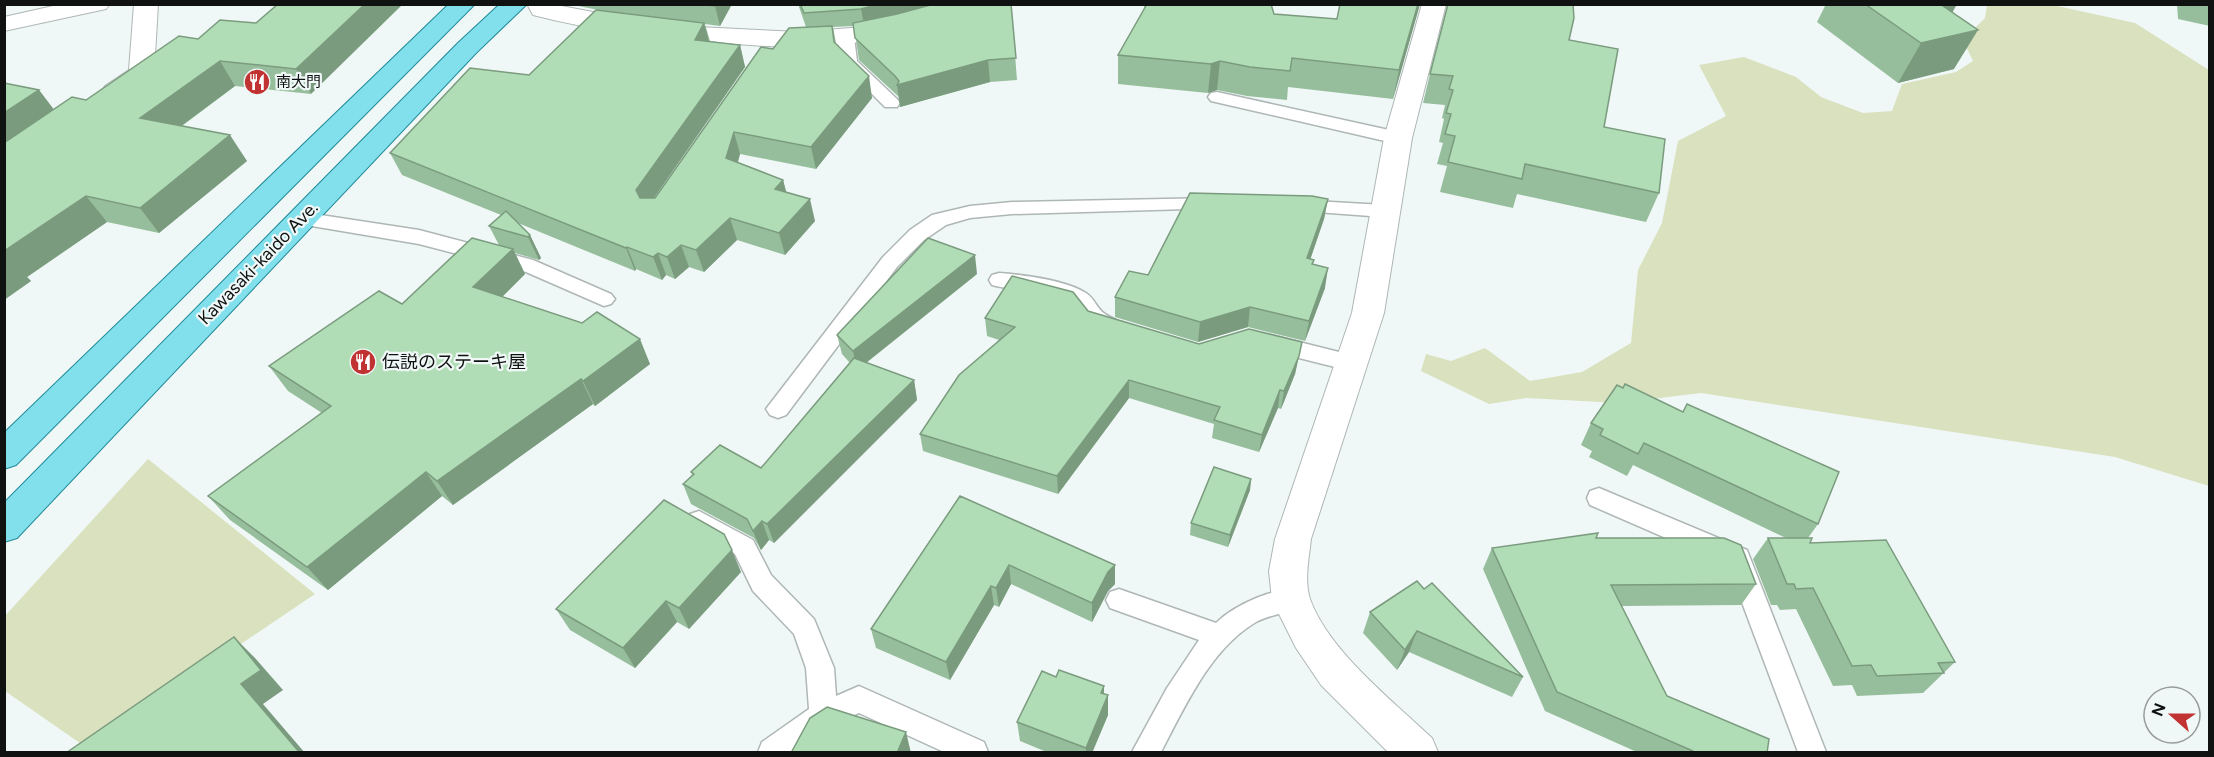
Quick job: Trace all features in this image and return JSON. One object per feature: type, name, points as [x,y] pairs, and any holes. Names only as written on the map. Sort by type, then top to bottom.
[{"type":"main road","points":[[4,455],[463,4]]},
{"type":"main road","name":"Kawasaki-kaido Ave.","points":[[4,527],[467,48],[515,4]]},
{"type":"street","points":[[4,24],[98,4]]},
{"type":"street","points":[[92,107],[141,73],[146,4]]},
{"type":"street","points":[[539,4],[542,10],[613,25],[717,36],[769,49],[799,40],[846,37],[910,24],[981,4]]},
{"type":"street","points":[[1418,753],[1335,672],[1310,636],[1291,600],[1288,571],[1293,539],[1368,313],[1398,138],[1434,4]]},
{"type":"lane","points":[[846,37],[849,62],[891,103]]},
{"type":"lane","points":[[1217,97],[1398,138]]},
{"type":"lane","points":[[778,409],[890,262],[917,235],[939,220],[970,212],[1012,208],[1240,204]]},
{"type":"lane","points":[[1275,205],[1384,212]]},
{"type":"lane","points":[[301,218],[419,237],[521,264],[604,299]]},
{"type":"lane","points":[[999,280],[1017,282],[1078,298],[1096,322],[1130,332]]},
{"type":"lane","points":[[1247,336],[1351,363]]},
{"type":"lane","points":[[1599,498],[1738,558],[1812,753]]},
{"type":"lane","points":[[678,510],[744,547],[762,583],[805,627],[820,669],[823,715]]},
{"type":"lane","points":[[1119,600],[1220,636]]},
{"type":"lane","points":[[1146,753],[1179,690],[1220,636],[1246,614],[1291,600]]},
{"type":"lane","points":[[772,753],[823,715],[859,699],[974,753]]},
{"type":"green space","points":[[2048,4],[2135,23],[2209,70],[2209,486],[2115,457],[1701,393],[1619,403],[1526,398],[1489,404],[1421,371],[1426,354],[1451,361],[1485,348],[1530,381],[1582,372],[1631,343],[1638,270],[1662,223],[1678,141],[1726,116],[1699,65],[1744,57],[1796,77],[1821,97],[1863,113],[1892,111],[1902,84],[1956,72],[1973,61],[1963,40],[1985,18],[1987,5]]},
{"type":"green space","points":[[148,459],[315,594],[87,748],[5,691],[4,617]]},
{"type":"building","points":[[278,4],[365,4],[296,69],[220,61],[140,118],[230,135],[140,208],[86,196],[4,251],[4,143],[72,97],[86,100],[179,36],[198,39],[220,20],[256,23]]},
{"type":"building","points":[[800,4],[879,4],[861,9],[804,13]]},
{"type":"building","points":[[934,4],[1011,4],[1016,58],[988,60],[897,85],[899,81],[895,76],[855,38],[853,23]]},
{"type":"building","points":[[1147,4],[1271,4],[1274,14],[1337,19],[1340,4],[1418,4],[1399,70],[1292,58],[1290,71],[1220,61],[1211,64],[1118,55]]},
{"type":"building","points":[[1448,4],[1573,4],[1574,18],[1569,40],[1618,49],[1604,127],[1665,139],[1659,193],[1525,164],[1522,179],[1448,162],[1455,136],[1445,134],[1451,114],[1446,113],[1453,90],[1449,89],[1453,76],[1430,74]]},
{"type":"building","points":[[1865,4],[1940,4],[1978,30],[1921,43]]},
{"type":"building","points":[[596,10],[704,23],[695,40],[740,45],[636,190],[640,198],[655,198],[761,47],[773,49],[789,28],[832,26],[834,42],[869,76],[811,147],[734,132],[726,158],[783,180],[775,189],[810,199],[779,233],[730,218],[696,250],[681,245],[667,257],[658,253],[653,257],[390,153],[470,68],[529,75]]},
{"type":"building","points":[[4,83],[39,90],[4,113]]},
{"type":"building","points":[[1190,193],[1312,196],[1328,199],[1307,258],[1314,260],[1312,264],[1328,268],[1309,321],[1250,307],[1200,322],[1115,297],[1129,271],[1148,275]]},
{"type":"building","points":[[506,211],[530,235],[528,237],[489,226]]},
{"type":"building","points":[[472,238],[513,249],[473,287],[582,323],[597,312],[640,339],[437,481],[426,472],[307,567],[208,496],[331,406],[269,366],[379,291],[402,304]]},
{"type":"building","points":[[928,238],[975,255],[853,351],[837,335]]},
{"type":"building","points":[[1012,276],[1073,292],[1088,311],[1199,344],[1249,329],[1302,342],[1299,356],[1284,391],[1280,390],[1262,435],[1214,420],[1220,407],[1129,380],[1057,476],[920,434],[959,375],[1015,327],[985,318]]},
{"type":"building","points":[[854,358],[914,380],[767,524],[762,521],[753,531],[747,519],[683,484],[694,474],[691,472],[720,445],[761,468]]},
{"type":"building","points":[[1625,384],[1683,412],[1687,404],[1839,472],[1818,524],[1644,443],[1638,454],[1600,435],[1603,429],[1591,423],[1617,385],[1623,388]]},
{"type":"building","points":[[1214,467],[1251,479],[1230,535],[1191,523]]},
{"type":"building","points":[[960,496],[1115,565],[1108,572],[1092,603],[1009,565],[996,588],[991,586],[946,662],[871,629]]},
{"type":"building","points":[[664,500],[724,534],[732,550],[679,608],[666,601],[623,648],[556,609]]},
{"type":"building","points":[[1598,533],[1596,538],[1724,538],[1741,545],[1756,584],[1611,585],[1667,696],[1769,739],[1767,753],[1693,753],[1693,751],[1557,692],[1492,548]]},
{"type":"building","points":[[1768,538],[1812,538],[1810,543],[1886,540],[1955,662],[1938,663],[1944,673],[1877,676],[1871,665],[1852,666],[1813,588],[1796,589],[1794,584],[1787,584]]},
{"type":"building","points":[[1417,581],[1424,589],[1432,583],[1523,677],[1417,631],[1405,650],[1370,612]]},
{"type":"building","points":[[234,637],[261,670],[241,684],[300,753],[66,753]]},
{"type":"building","points":[[1059,670],[1104,686],[1101,693],[1108,695],[1086,748],[1017,722],[1042,671],[1056,677]]},
{"type":"building","points":[[827,707],[906,732],[897,753],[791,753],[810,718]]},
{"type":"place","name":"南大門","points":[[257,82]]},
{"type":"place","name":"伝説のステーキ屋","points":[[363,362]]}]
